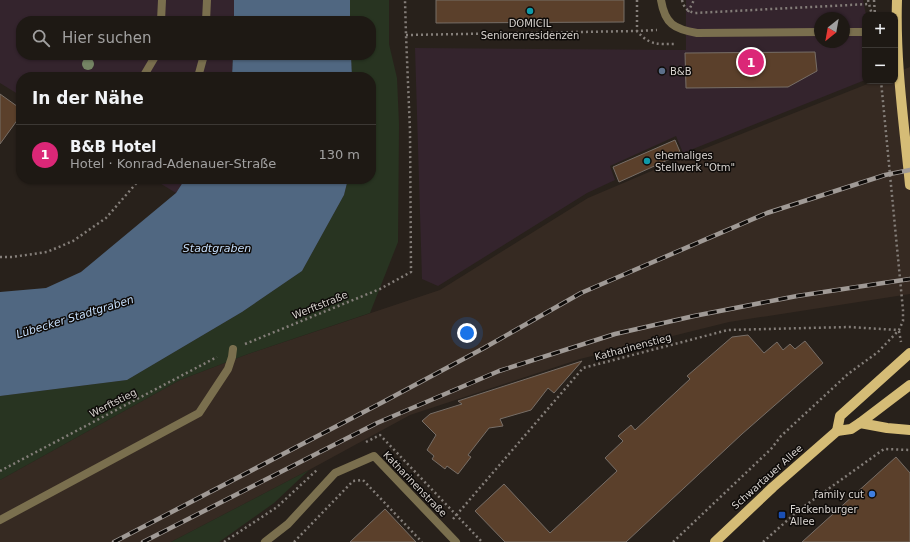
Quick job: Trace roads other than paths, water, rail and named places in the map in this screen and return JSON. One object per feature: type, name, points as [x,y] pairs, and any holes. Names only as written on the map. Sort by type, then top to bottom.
[{"type":"main road","points":[[896,0],[896,12]]},
{"type":"main road","points":[[896,48],[910,185]]},
{"type":"main road","name":"Schwartauer Allee","points":[[837,431],[840,416],[910,353]]},
{"type":"main road","name":"Schwartauer Allee","points":[[715,542],[772,488],[837,431],[851,429],[910,385]]},
{"type":"main road","points":[[860,423],[887,428],[910,430]]},
{"type":"street","points":[[161,16],[162,0]]},
{"type":"street","points":[[206,16],[207,0]]},
{"type":"street","points":[[661,0],[663,10],[668,20],[676,28],[682,31],[697,33],[814,32]]},
{"type":"street","points":[[850,32],[862,32]]},
{"type":"street","points":[[146,72],[153,60]]},
{"type":"street","points":[[199,72],[203,60]]},
{"type":"street","points":[[0,520],[199,413],[228,369],[233,349]]},
{"type":"street","name":"Katharinenstraße","points":[[265,542],[288,524],[335,473],[374,456],[456,542]]},
{"type":"water","points":[[234,0],[350,0],[350,16],[234,16]]},
{"type":"water","points":[[233,60],[351,60],[352,72],[232,72]]},
{"type":"water","name":"Stadtgraben","points":[[182,184],[347,184],[344,195],[302,271],[242,312],[127,380],[0,396],[0,292],[46,288],[81,272],[176,193]]},
{"type":"railway","points":[[114,542],[383,402],[484,348],[581,293],[767,213],[885,175],[910,170]]},
{"type":"railway","points":[[143,542],[377,423],[499,371],[615,334],[694,316],[797,296],[910,279]]},
{"type":"place","name":"DOMICIL Seniorenresidenzen","points":[[530,11]]},
{"type":"place","name":"B&B Hotel","points":[[751,62]]},
{"type":"place","name":"B&B","points":[[662,71]]},
{"type":"place","name":"ehemaliges Stellwerk \"Otm\"","points":[[647,161]]},
{"type":"place","name":"family cut","points":[[872,494]]},
{"type":"place","name":"Fackenburger Allee","points":[[782,515]]},
{"type":"water label","name":"Lübecker Stadtgraben","points":[[75,317]]}]
